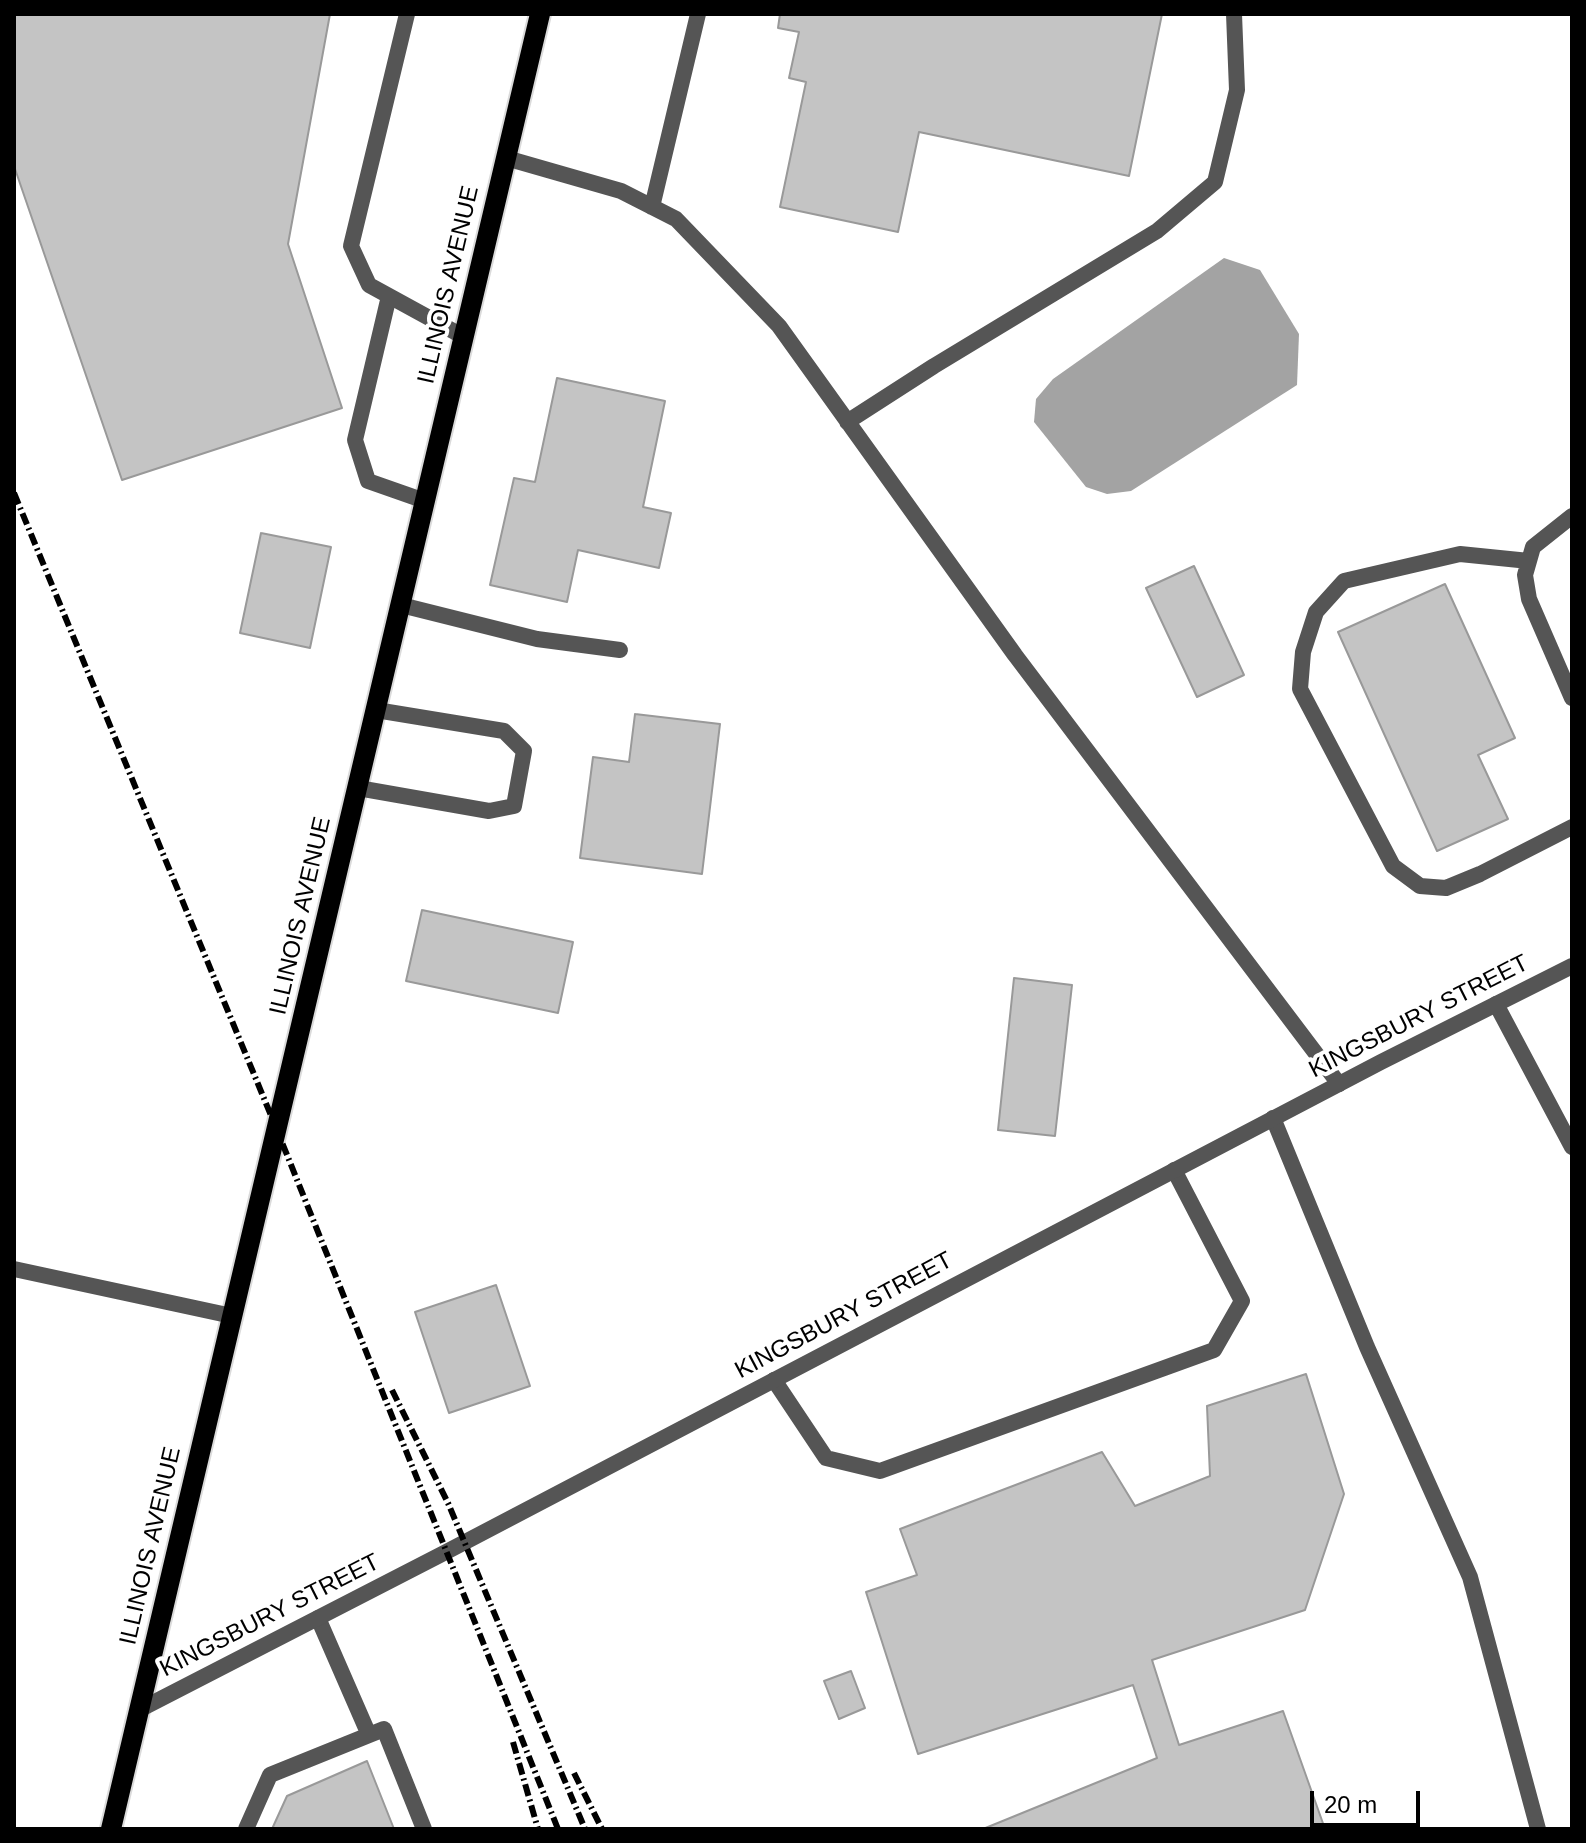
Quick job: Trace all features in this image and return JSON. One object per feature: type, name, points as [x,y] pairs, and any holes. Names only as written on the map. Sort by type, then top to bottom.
[{"type":"main road","name":"ILLINOIS AVENUE","points":[[111,1829],[540,14]]},
{"type":"street","points":[[407,14],[351,246],[369,285],[464,337]]},
{"type":"street","points":[[652,207],[698,14]]},
{"type":"street","points":[[847,422],[1157,231],[1215,182],[1237,90],[1234,14]]},
{"type":"street","points":[[506,158],[621,191],[676,219],[779,326],[1015,655],[1339,1084]]},
{"type":"street","points":[[389,296],[355,440],[368,481],[425,501]]},
{"type":"street","points":[[1572,516],[1533,547],[1525,575],[1529,599],[1572,698]]},
{"type":"street","points":[[1529,561],[1460,554],[1344,581],[1316,612],[1303,652],[1300,689],[1393,866],[1420,886],[1446,888],[1572,827]]},
{"type":"street","points":[[401,605],[537,639],[620,650]]},
{"type":"street","points":[[358,788],[489,811],[514,806],[524,751],[504,731],[376,710]]},
{"type":"street","name":"KINGSBURY STREET","points":[[139,1710],[1273,1118],[1572,966]]},
{"type":"street","points":[[1496,1004],[1572,1147]]},
{"type":"street","points":[[1273,1118],[1367,1347],[1470,1577],[1538,1829]]},
{"type":"street","points":[[774,1380],[826,1458],[880,1471],[1214,1350],[1242,1301],[1174,1170]]},
{"type":"street","points":[[14,1269],[232,1316]]},
{"type":"street","points":[[318,1618],[369,1735]]},
{"type":"street","points":[[246,1829],[270,1775],[384,1729],[424,1829]]},
{"type":"shaded area","points":[[1224,258],[1260,270],[1299,334],[1297,385],[1131,491],[1107,494],[1086,487],[1034,422],[1036,399],[1053,379]]},
{"type":"building","points":[[14,14],[330,14],[288,244],[342,408],[122,480],[14,166]]},
{"type":"building","points":[[780,14],[1162,14],[1129,176],[919,132],[898,232],[780,207],[806,82],[789,78],[799,32],[778,28]]},
{"type":"building","points":[[557,378],[665,401],[643,507],[671,513],[659,568],[578,550],[567,602],[490,585],[514,478],[535,482]]},
{"type":"building","points":[[261,533],[331,547],[310,648],[240,633]]},
{"type":"building","points":[[1194,566],[1244,675],[1197,697],[1146,588]]},
{"type":"building","points":[[1445,584],[1515,738],[1478,755],[1508,819],[1437,851],[1338,632]]},
{"type":"building","points":[[635,714],[720,724],[702,874],[580,858],[593,757],[629,762]]},
{"type":"building","points":[[422,910],[573,942],[558,1013],[406,981]]},
{"type":"building","points":[[1014,978],[1072,985],[1055,1136],[998,1130]]},
{"type":"building","points":[[496,1285],[530,1386],[449,1413],[415,1312]]},
{"type":"building","points":[[1306,1374],[1344,1494],[1305,1610],[1152,1660],[1179,1745],[1283,1711],[1325,1829],[983,1829],[1157,1758],[1133,1685],[918,1754],[866,1592],[917,1575],[900,1529],[1102,1452],[1135,1506],[1210,1476],[1207,1406]]},
{"type":"building","points":[[851,1671],[865,1708],[839,1719],[824,1681]]},
{"type":"building","points":[[367,1761],[394,1829],[272,1829],[287,1796]]},
{"type":"railway","points":[[14,493],[277,1130],[558,1829]]},
{"type":"railway","points":[[392,1390],[448,1503],[585,1829]]},
{"type":"railway","points":[[513,1742],[538,1829]]},
{"type":"railway","points":[[574,1773],[602,1829]]}]
